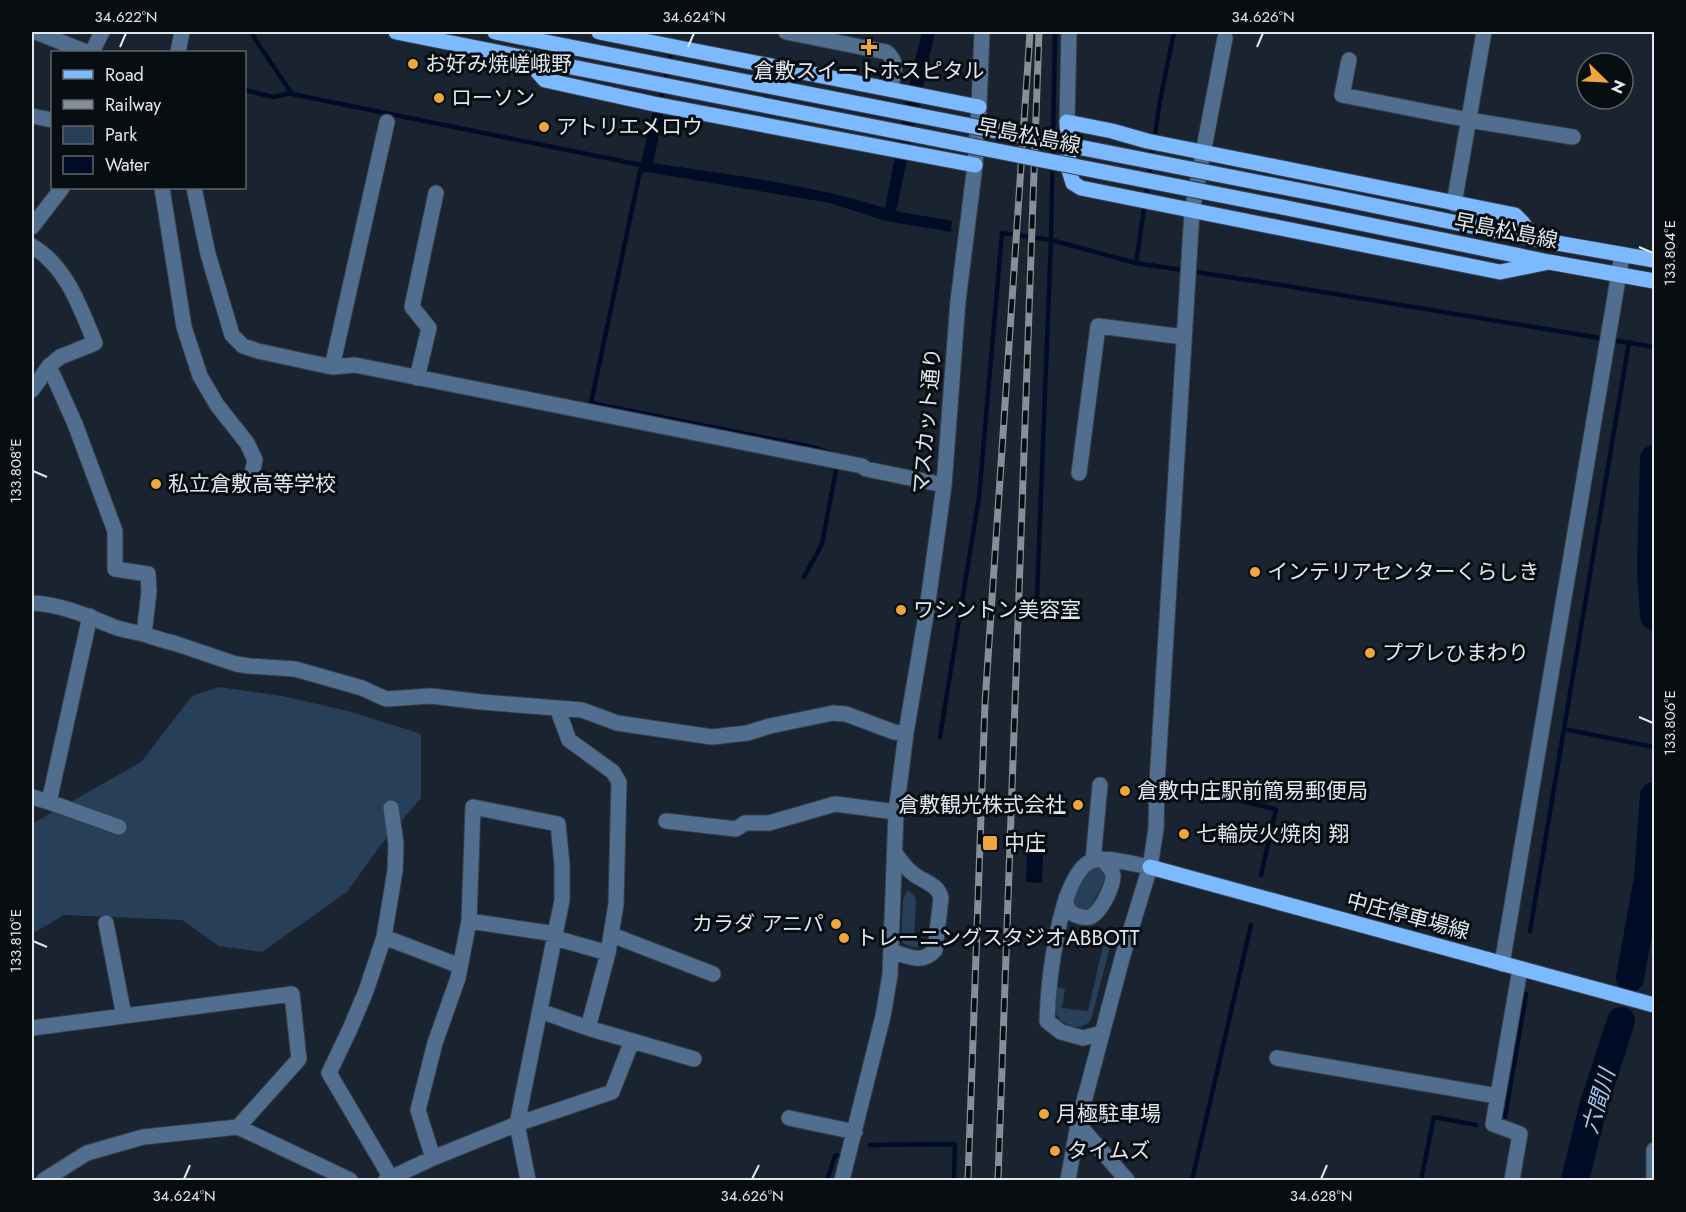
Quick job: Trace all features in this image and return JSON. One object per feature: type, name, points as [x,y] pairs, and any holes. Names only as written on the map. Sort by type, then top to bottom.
[{"type":"main road","name":"早島松島線","points":[[396,32],[1650,280]]},
{"type":"main road","name":"早島松島線","points":[[495,32],[523,34],[732,79],[1333,197],[1534,239],[1651,259]]},
{"type":"main road","points":[[599,32],[980,107]]},
{"type":"main road","points":[[529,58],[545,80],[660,105],[975,165]]},
{"type":"main road","points":[[1534,239],[1515,215],[1153,142],[1112,130],[1068,122],[1069,170],[1073,183],[1081,188],[1500,272],[1549,261]]},
{"type":"main road","name":"中庄停車場線","points":[[1150,867],[1654,1005]]},
{"type":"street","points":[[36,32],[84,51]]},
{"type":"street","points":[[92,51],[102,32]]},
{"type":"street","points":[[178,51],[182,32]]},
{"type":"street","points":[[786,32],[886,52],[895,63],[897,91]]},
{"type":"street","name":"マスカット通り","points":[[842,1180],[883,1016],[890,975],[896,812],[944,485],[958,302],[980,107],[982,32]]},
{"type":"street","points":[[1068,122],[1070,32]]},
{"type":"street","points":[[1454,204],[1484,32]]},
{"type":"street","points":[[1068,1180],[1078,1124],[1123,955],[1150,867],[1156,829],[1192,211],[1225,38]]},
{"type":"street","points":[[1349,60],[1342,95],[1469,120],[1573,137]]},
{"type":"street","points":[[32,116],[51,120]]},
{"type":"street","points":[[332,367],[387,122]]},
{"type":"street","points":[[32,227],[61,189]]},
{"type":"street","points":[[162,189],[184,327],[200,376],[217,405],[247,443],[255,460],[253,469]]},
{"type":"street","points":[[194,189],[208,254],[232,334],[243,346],[332,367],[355,365],[862,466],[866,469],[944,485]]},
{"type":"street","points":[[417,378],[429,328],[412,307],[436,193]]},
{"type":"street","points":[[32,246],[61,272],[74,293],[95,344],[60,357],[49,366],[32,390]]},
{"type":"street","points":[[1502,964],[1622,255]]},
{"type":"street","points":[[1079,473],[1098,326],[1184,337]]},
{"type":"street","points":[[49,366],[75,424],[115,531],[115,569],[148,574],[149,592],[144,634]]},
{"type":"street","points":[[32,603],[44,603],[90,616],[123,630],[174,643],[236,664],[294,669],[362,688],[386,699],[431,696],[582,710],[617,723],[712,737],[747,732],[832,713],[846,714],[894,732],[906,733]]},
{"type":"street","points":[[49,802],[90,616]]},
{"type":"street","points":[[557,708],[569,740],[613,772],[619,782],[616,904],[608,954],[588,1028]]},
{"type":"street","points":[[1097,860],[1100,785]]},
{"type":"street","points":[[32,797],[119,828]]},
{"type":"street","points":[[666,821],[736,829],[745,823],[769,823],[835,804],[896,812]]},
{"type":"street","points":[[433,1158],[418,1110],[435,1043],[458,978],[469,921],[473,807],[558,824],[562,864],[562,900],[517,1124],[528,1180]]},
{"type":"street","points":[[391,808],[396,844],[384,937],[362,1000],[336,1062],[329,1073],[389,1179],[433,1158],[517,1124],[612,1092],[632,1041]]},
{"type":"street","points":[[891,951],[915,959],[930,956],[935,950],[940,898],[939,891],[933,885],[913,874],[895,853]]},
{"type":"street","points":[[1102,1033],[1083,1038],[1061,1032],[1047,1021],[1048,985],[1066,898],[1076,878],[1088,862],[1097,860],[1150,867]]},
{"type":"street","points":[[1066,898],[1067,907],[1071,912],[1084,918],[1091,916],[1099,909],[1113,876],[1110,868],[1097,860]]},
{"type":"street","points":[[893,893],[902,884],[917,876]]},
{"type":"street","points":[[469,921],[555,936],[608,954]]},
{"type":"street","points":[[106,923],[124,1016]]},
{"type":"street","points":[[612,935],[713,974]]},
{"type":"street","points":[[384,937],[460,966]]},
{"type":"street","points":[[1512,1180],[1520,1134],[1493,1124],[1520,969]]},
{"type":"street","points":[[32,1028],[292,994],[299,1059],[238,1127]]},
{"type":"street","points":[[540,1011],[588,1028],[694,1059]]},
{"type":"street","points":[[1277,1058],[1497,1096]]},
{"type":"street","points":[[789,1118],[855,1132]]},
{"type":"street","points":[[1078,1124],[1127,1180]]},
{"type":"street","points":[[44,1180],[87,1153],[143,1137],[238,1127],[350,1180]]},
{"type":"street","points":[[1653,1180],[1654,1150]]},
{"type":"green space","points":[[219,687],[282,696],[348,711],[421,734],[421,798],[379,847],[347,892],[262,952],[219,946],[182,920],[64,915],[32,934],[32,824],[141,762],[192,696]]},
{"type":"green space","points":[[1097,866],[1106,874],[1105,881],[1089,909],[1087,911],[1079,909],[1073,904],[1078,888],[1084,877]]},
{"type":"green space","points":[[907,891],[915,897],[914,935],[925,945],[919,947],[909,946],[901,939],[903,900]]},
{"type":"green space","points":[[1104,942],[1111,943],[1091,1020],[1080,1027],[1068,1025],[1055,1012],[1052,986],[1065,989],[1062,1008],[1088,1011]]},
{"type":"water","points":[[922,32],[935,32],[896,211],[952,221],[951,232],[886,221],[830,203],[647,172],[639,173],[653,108],[664,111],[653,163],[798,186],[885,208]]},
{"type":"water","points":[[1027,849],[1043,849],[1042,883],[1026,882]]},
{"type":"waterway","points":[[252,32],[292,94],[646,166]]},
{"type":"waterway","points":[[1055,32],[1051,240],[1136,263],[1654,347]]},
{"type":"waterway","points":[[1136,263],[1160,101],[1174,32]]},
{"type":"waterway","points":[[660,102],[672,49]]},
{"type":"waterway","points":[[246,90],[274,97],[291,93]]},
{"type":"waterway","points":[[641,167],[591,403],[817,448],[831,453]]},
{"type":"waterway","points":[[940,737],[979,497],[1002,233],[1051,240],[1037,596],[1043,614]]},
{"type":"waterway","points":[[1530,931],[1629,342]]},
{"type":"waterway","name":"六間川","points":[[1654,459],[1651,569],[1654,616]]},
{"type":"waterway","points":[[804,577],[822,544],[837,465]]},
{"type":"waterway","points":[[1564,729],[1654,747]]},
{"type":"waterway","points":[[1168,784],[1276,809],[1261,875]]},
{"type":"waterway","name":"六間川","points":[[1630,978],[1648,878],[1654,796]]},
{"type":"waterway","points":[[1192,1180],[1251,925]]},
{"type":"waterway","points":[[1505,1117],[1526,994]]},
{"type":"waterway","name":"六間川","points":[[1575,1180],[1593,1107],[1621,1021]]},
{"type":"waterway","points":[[1421,1180],[1434,1117],[1476,1125]]},
{"type":"waterway","points":[[870,1145],[955,1144],[954,1180]]},
{"type":"waterway","points":[[827,1180],[835,1156],[838,1155]]},
{"type":"railway","points":[[968,1180],[985,703],[1030,32]]},
{"type":"railway","points":[[998,1180],[1039,32]]},
{"type":"place","name":"倉敷スイートホスピタル","points":[[869,47]]},
{"type":"place","name":"お好み焼嵯峨野","points":[[413,64]]},
{"type":"place","name":"ローソン","points":[[439,98]]},
{"type":"place","name":"アトリエメロウ","points":[[544,127]]},
{"type":"place","name":"私立倉敷高等学校","points":[[156,484]]},
{"type":"place","name":"インテリアセンターくらしき","points":[[1255,572]]},
{"type":"place","name":"ワシントン美容室","points":[[901,610]]},
{"type":"place","name":"ププレひまわり","points":[[1370,653]]},
{"type":"place","name":"倉敷中庄駅前簡易郵便局","points":[[1125,791]]},
{"type":"place","name":"倉敷観光株式会社","points":[[1078,805]]},
{"type":"place","name":"七輪炭火焼肉 翔","points":[[1184,834]]},
{"type":"place","name":"中庄","points":[[990,843]]},
{"type":"place","name":"カラダ アニパ","points":[[836,924]]},
{"type":"place","name":"トレーニングスタジオABBOTT","points":[[844,938]]},
{"type":"place","name":"月極駐車場","points":[[1044,1114]]},
{"type":"place","name":"タイムズ","points":[[1055,1151]]}]
